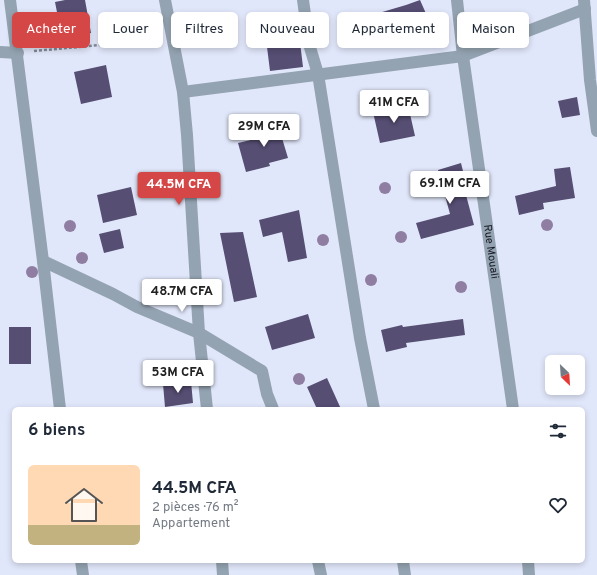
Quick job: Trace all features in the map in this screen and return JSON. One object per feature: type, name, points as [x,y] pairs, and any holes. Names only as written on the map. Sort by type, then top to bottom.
[{"type":"street","points":[[10,0],[18,53],[60,407]]},
{"type":"street","points":[[165,0],[171,33]]},
{"type":"street","points":[[302,0],[309,44],[318,74],[359,330],[374,407]]},
{"type":"street","name":"Rue Mouali","points":[[457,0],[463,56],[514,407]]},
{"type":"street","points":[[183,92],[463,56],[584,4],[590,80],[597,131]]},
{"type":"street","points":[[174,48],[183,92],[187,135],[199,333],[207,407]]},
{"type":"street","points":[[0,52],[18,53]]},
{"type":"street","points":[[43,260],[137,307],[199,333],[262,371],[267,394],[272,407]]},
{"type":"street","points":[[81,563],[83,575]]},
{"type":"street","points":[[222,563],[223,575]]},
{"type":"street","points":[[318,563],[321,575]]},
{"type":"street","points":[[403,563],[405,575]]},
{"type":"street","points":[[528,563],[528,575]]},
{"type":"path","points":[[18,53],[171,38]]},
{"type":"building","points":[[65,0],[85,0],[87,12],[57,12],[55,2]]},
{"type":"building","points":[[420,0],[425,12],[382,12]]},
{"type":"building","points":[[267,48],[301,48],[303,67],[270,71]]},
{"type":"building","points":[[106,65],[112,97],[81,104],[74,72]]},
{"type":"building","points":[[577,97],[580,115],[562,118],[558,101]]},
{"type":"building","points":[[408,105],[415,136],[380,143],[373,112]]},
{"type":"building","points":[[276,118],[288,158],[269,163],[270,166],[246,172],[238,143],[264,137],[261,121]]},
{"type":"building","points":[[461,163],[465,179],[462,180],[474,225],[421,239],[416,223],[450,214],[438,170]]},
{"type":"building","points":[[570,167],[575,198],[543,203],[544,209],[519,215],[515,196],[556,186],[554,169]]},
{"type":"building","points":[[131,187],[137,215],[103,223],[97,195]]},
{"type":"building","points":[[299,210],[307,258],[288,262],[282,232],[263,237],[259,220]]},
{"type":"building","points":[[120,229],[124,248],[104,253],[99,234]]},
{"type":"building","points":[[243,232],[257,297],[234,302],[220,233]]},
{"type":"building","points":[[308,314],[315,338],[272,350],[265,327]]},
{"type":"building","points":[[463,319],[465,335],[406,343],[407,347],[386,352],[381,330],[402,325],[403,327]]},
{"type":"building","points":[[9,327],[31,327],[31,364],[9,364]]},
{"type":"building","points":[[327,378],[340,407],[316,407],[307,387]]},
{"type":"building","points":[[191,381],[193,403],[165,407],[163,384]]}]
